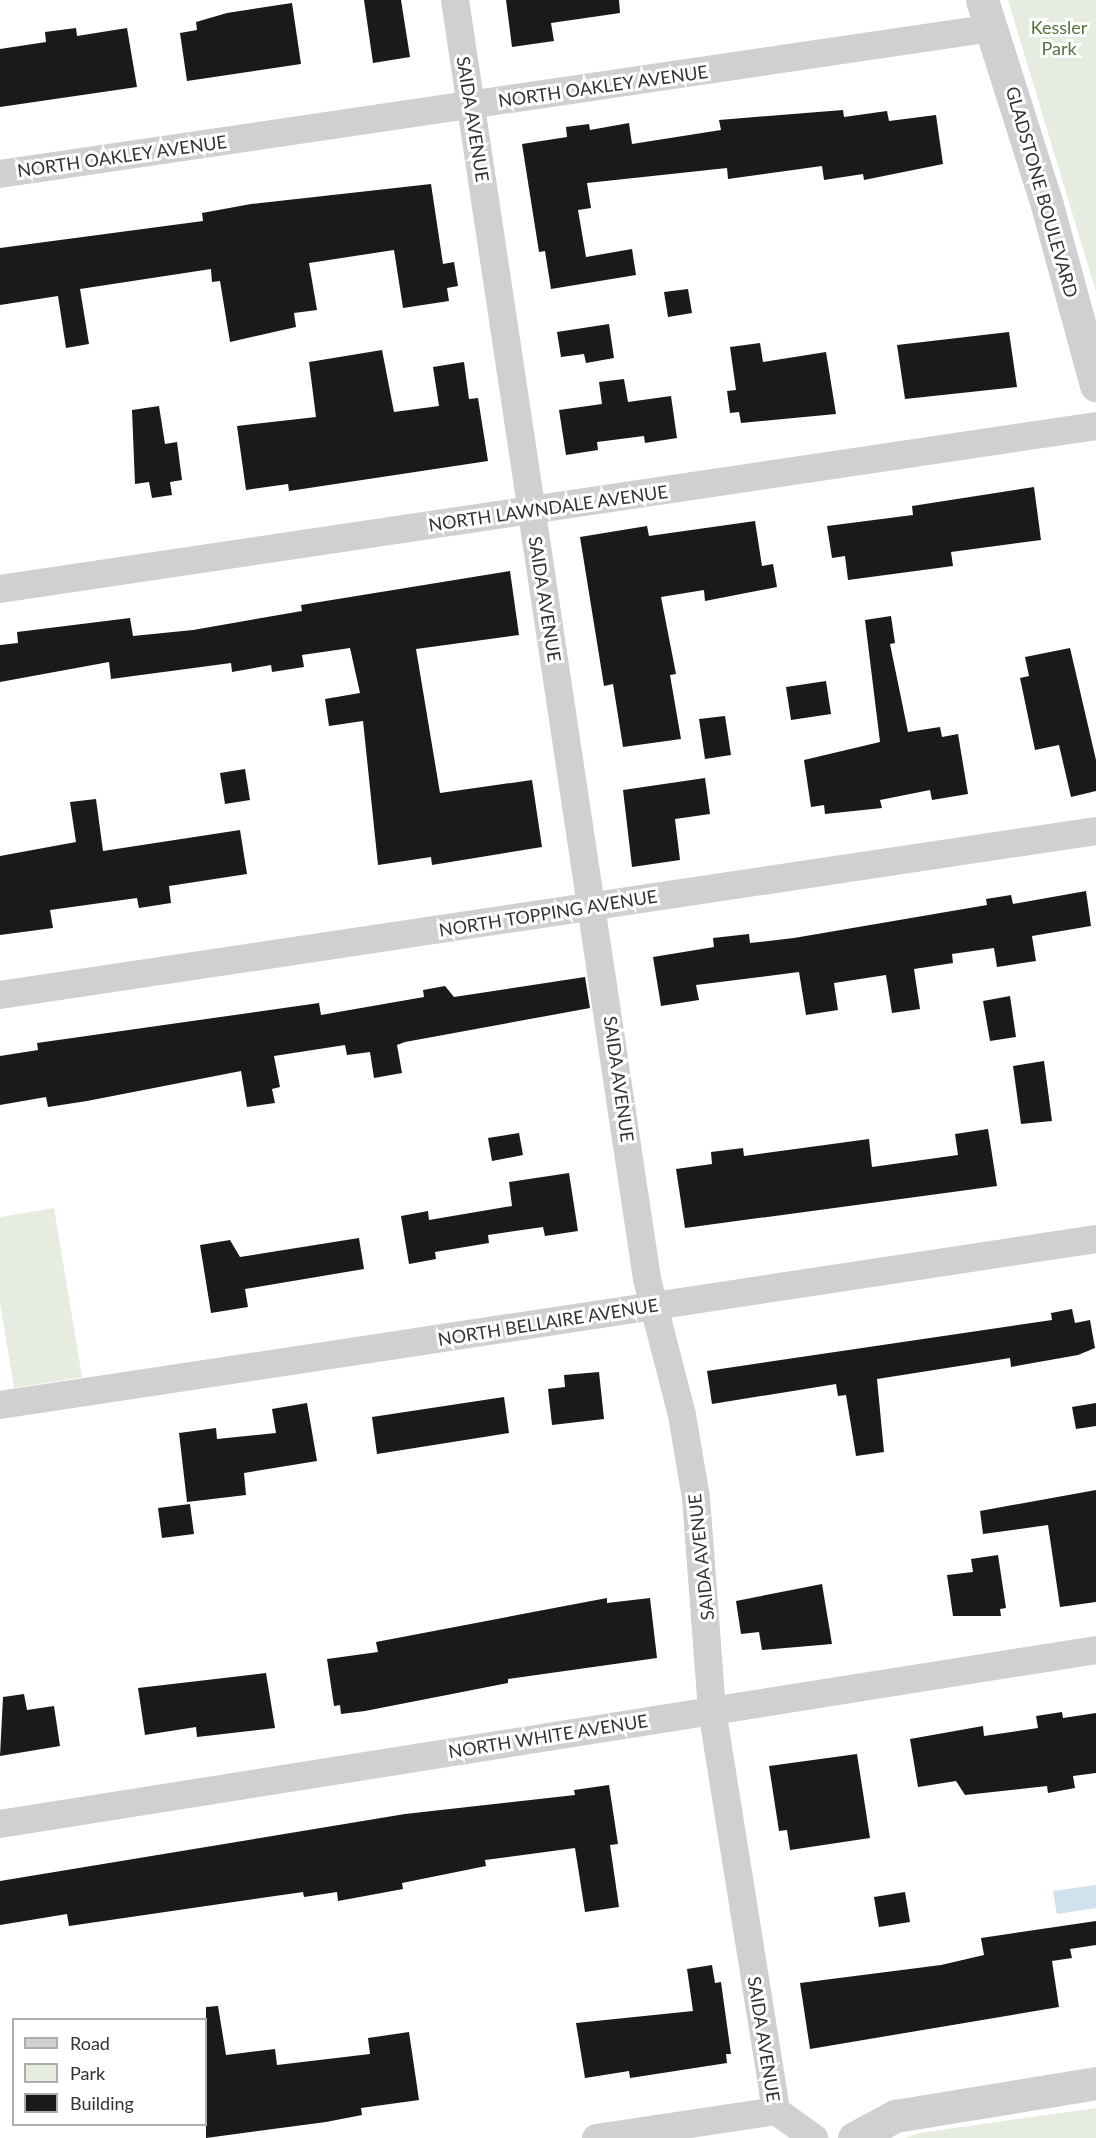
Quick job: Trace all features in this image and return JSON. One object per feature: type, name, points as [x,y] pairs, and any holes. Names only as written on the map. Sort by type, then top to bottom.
[{"type":"street","name":"SAIDA AVENUE","points":[[455,0],[651,1307],[682,1415],[696,1498],[712,1710],[776,2111],[814,2138]]},
{"type":"street","name":"NORTH OAKLEY AVENUE","points":[[0,174],[471,105],[987,14]]},
{"type":"street","name":"GLADSTONE BOULEVARD","points":[[987,14],[1096,385]]},
{"type":"street","name":"NORTH LAWNDALE AVENUE","points":[[0,589],[1096,426]]},
{"type":"street","name":"NORTH TOPPING AVENUE","points":[[0,995],[1096,831]]},
{"type":"street","name":"NORTH BELLAIRE AVENUE","points":[[0,1406],[1096,1239]]},
{"type":"street","name":"NORTH WHITE AVENUE","points":[[0,1824],[1096,1650]]},
{"type":"street","points":[[854,2138],[895,2116],[1096,2083]]},
{"type":"street","points":[[596,2138],[776,2111]]},
{"type":"green space","name":"Kessler Park","points":[[1008,0],[1096,0],[1096,292]]},
{"type":"green space","points":[[54,1208],[82,1377],[14,1388],[0,1302],[0,1217]]},
{"type":"green space","points":[[1096,2108],[1096,2138],[904,2138],[920,2133]]},
{"type":"water","points":[[1096,1885],[1096,1908],[1057,1914],[1053,1891]]},
{"type":"building","points":[[364,0],[401,0],[410,57],[373,63]]},
{"type":"building","points":[[506,0],[619,0],[620,13],[551,23],[554,41],[512,47]]},
{"type":"building","points":[[292,3],[301,64],[187,81],[180,33],[197,30],[196,22],[227,13]]},
{"type":"building","points":[[76,28],[77,36],[127,28],[137,87],[0,107],[0,49],[46,42],[45,32]]},
{"type":"building","points":[[843,110],[844,117],[887,111],[889,121],[936,115],[943,164],[864,180],[863,174],[824,180],[822,166],[728,179],[727,168],[587,183],[591,208],[578,210],[586,257],[632,249],[636,275],[551,289],[545,251],[539,252],[522,144],[567,137],[566,127],[589,124],[590,130],[629,123],[632,144],[721,130],[719,120]]},
{"type":"building","points":[[431,184],[443,264],[454,262],[458,286],[447,288],[449,301],[403,308],[394,250],[309,263],[317,310],[294,313],[296,327],[230,342],[220,281],[212,282],[211,269],[80,289],[89,344],[66,348],[58,296],[0,305],[0,248],[203,221],[202,213],[251,204]]},
{"type":"building","points":[[688,289],[692,313],[668,317],[664,292]]},
{"type":"building","points":[[609,324],[614,358],[586,363],[584,354],[561,357],[557,332]]},
{"type":"building","points":[[1009,332],[1017,387],[905,399],[897,345]]},
{"type":"building","points":[[760,343],[763,362],[826,352],[836,414],[741,423],[739,412],[730,413],[727,391],[736,390],[730,347]]},
{"type":"building","points":[[382,350],[394,412],[439,406],[433,367],[464,362],[469,399],[478,398],[488,461],[289,491],[288,484],[246,490],[237,426],[316,417],[309,362]]},
{"type":"building","points":[[624,379],[628,402],[671,396],[677,438],[645,443],[644,436],[597,442],[598,450],[566,455],[559,410],[602,404],[599,382]]},
{"type":"building","points":[[159,406],[165,444],[177,442],[182,480],[170,482],[172,495],[152,498],[149,482],[135,484],[132,410]]},
{"type":"building","points":[[1034,487],[1041,540],[951,552],[953,566],[848,580],[845,556],[832,558],[827,526],[913,515],[912,506]]},
{"type":"building","points":[[755,521],[762,566],[773,564],[777,587],[705,601],[704,590],[661,597],[676,674],[670,675],[681,739],[623,747],[613,684],[604,686],[580,537],[647,526],[649,536]]},
{"type":"building","points":[[510,571],[519,635],[416,649],[440,793],[532,780],[542,847],[432,865],[431,857],[378,865],[363,721],[329,726],[325,699],[360,693],[350,648],[302,655],[304,667],[272,672],[271,665],[232,672],[231,663],[111,679],[109,662],[0,682],[0,645],[18,643],[17,632],[130,618],[133,636],[193,630],[302,611],[301,605]]},
{"type":"building","points":[[891,616],[895,643],[890,644],[908,732],[940,727],[942,737],[958,734],[968,794],[932,800],[930,790],[880,800],[882,808],[825,814],[824,805],[811,807],[804,760],[880,742],[865,620]]},
{"type":"building","points":[[1070,648],[1096,760],[1096,791],[1071,797],[1059,745],[1035,750],[1020,678],[1029,676],[1025,657]]},
{"type":"building","points":[[826,681],[831,714],[791,720],[786,687]]},
{"type":"building","points":[[725,716],[731,755],[705,759],[699,719]]},
{"type":"building","points":[[245,769],[250,800],[225,804],[220,773]]},
{"type":"building","points":[[705,778],[710,814],[675,819],[680,860],[632,867],[623,790]]},
{"type":"building","points":[[96,799],[103,851],[240,830],[247,874],[169,886],[171,903],[139,908],[137,898],[50,910],[53,928],[0,935],[0,856],[76,842],[70,802]]},
{"type":"building","points":[[1086,891],[1091,926],[1032,936],[1036,961],[997,967],[994,948],[952,954],[953,963],[914,969],[920,1009],[892,1013],[886,975],[834,983],[838,1010],[806,1015],[799,972],[696,985],[699,1000],[661,1006],[653,957],[714,947],[713,938],[749,934],[750,943],[794,938],[987,905],[986,899],[1011,895],[1013,904]]},
{"type":"building","points":[[585,977],[590,1008],[405,1042],[397,1045],[402,1073],[374,1078],[370,1052],[347,1055],[345,1045],[274,1056],[280,1087],[272,1089],[275,1103],[247,1107],[241,1071],[48,1107],[46,1097],[0,1105],[0,1056],[38,1050],[37,1043],[319,1003],[321,1015],[424,997],[423,990],[445,986],[454,997]]},
{"type":"building","points":[[1010,996],[1016,1037],[990,1041],[983,1001]]},
{"type":"building","points":[[1044,1061],[1052,1121],[1021,1124],[1013,1066]]},
{"type":"building","points":[[988,1129],[997,1186],[685,1228],[676,1169],[712,1164],[711,1152],[743,1148],[744,1156],[869,1139],[872,1167],[958,1155],[955,1134]]},
{"type":"building","points":[[519,1133],[523,1155],[492,1161],[488,1138]]},
{"type":"building","points":[[569,1173],[578,1231],[545,1236],[543,1227],[488,1235],[489,1243],[435,1252],[436,1259],[409,1264],[401,1216],[428,1211],[429,1220],[512,1206],[509,1182]]},
{"type":"building","points":[[359,1238],[364,1269],[245,1289],[248,1307],[211,1313],[200,1245],[230,1240],[240,1257]]},
{"type":"building","points":[[1072,1309],[1075,1323],[1090,1320],[1095,1348],[1078,1355],[1011,1367],[1010,1358],[877,1379],[884,1452],[856,1456],[846,1395],[838,1396],[836,1384],[712,1404],[707,1371],[1052,1320],[1051,1313]]},
{"type":"building","points":[[599,1372],[604,1419],[552,1425],[548,1389],[565,1387],[564,1375]]},
{"type":"building","points":[[504,1397],[509,1433],[377,1454],[372,1417]]},
{"type":"building","points":[[307,1403],[317,1461],[244,1473],[246,1495],[187,1502],[179,1433],[216,1428],[217,1439],[276,1433],[272,1409]]},
{"type":"building","points":[[1096,1403],[1096,1426],[1076,1429],[1072,1407]]},
{"type":"building","points":[[1096,1490],[1096,1602],[1060,1607],[1048,1525],[983,1534],[980,1511]]},
{"type":"building","points":[[190,1504],[194,1534],[162,1538],[158,1508]]},
{"type":"building","points":[[998,1555],[1006,1608],[1000,1609],[1001,1616],[953,1616],[947,1575],[973,1572],[971,1559]]},
{"type":"building","points":[[822,1584],[832,1644],[762,1650],[759,1632],[741,1634],[736,1601]]},
{"type":"building","points":[[607,1598],[607,1603],[650,1598],[657,1658],[508,1679],[508,1683],[365,1711],[341,1714],[340,1705],[334,1706],[327,1659],[378,1652],[376,1642]]},
{"type":"building","points":[[266,1673],[275,1728],[197,1737],[196,1727],[145,1735],[138,1688]]},
{"type":"building","points":[[24,1694],[27,1710],[54,1706],[60,1746],[0,1756],[3,1697]]},
{"type":"building","points":[[1062,1712],[1063,1718],[1096,1713],[1096,1773],[1073,1776],[1075,1788],[1048,1793],[1047,1786],[965,1795],[956,1781],[918,1787],[910,1739],[983,1726],[984,1736],[1038,1728],[1036,1716]]},
{"type":"building","points":[[857,1754],[870,1838],[790,1850],[787,1830],[779,1831],[769,1766]]},
{"type":"building","points":[[609,1785],[618,1844],[610,1845],[619,1907],[585,1912],[575,1848],[485,1860],[486,1866],[402,1883],[403,1889],[338,1901],[337,1892],[304,1897],[303,1892],[69,1926],[67,1914],[0,1925],[0,1881],[405,1814],[575,1795],[574,1790]]},
{"type":"building","points":[[905,1892],[910,1922],[879,1927],[874,1897]]},
{"type":"building","points":[[1096,1921],[1096,1945],[1070,1949],[1072,1958],[1052,1961],[1059,2007],[810,2049],[800,1983],[941,1965],[984,1955],[981,1938]]},
{"type":"building","points":[[712,1965],[715,1983],[721,1982],[731,2054],[726,2054],[727,2063],[630,2078],[629,2071],[585,2078],[576,2023],[693,2011],[687,1969]]},
{"type":"building","points":[[218,2006],[226,2055],[275,2049],[277,2065],[370,2054],[368,2038],[409,2032],[419,2100],[361,2108],[362,2115],[326,2122],[206,2138],[206,2007]]}]
